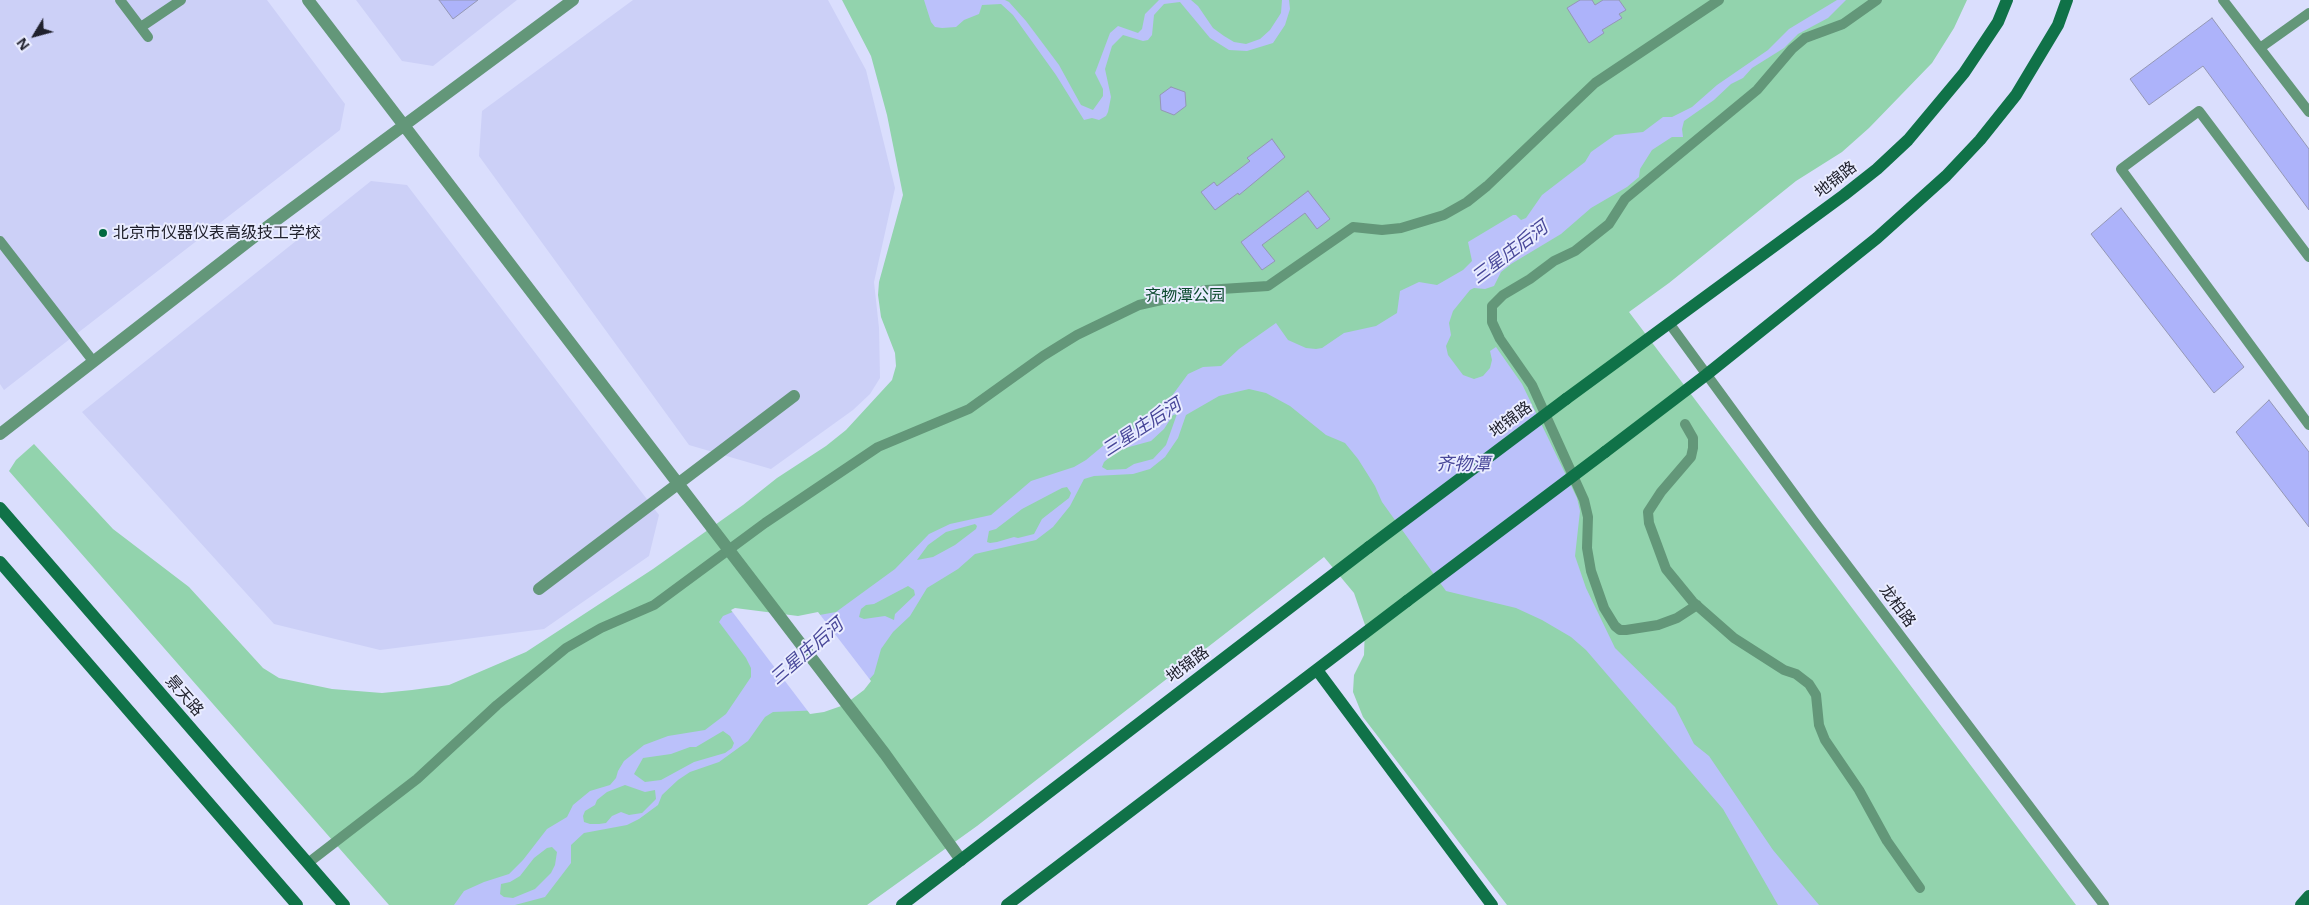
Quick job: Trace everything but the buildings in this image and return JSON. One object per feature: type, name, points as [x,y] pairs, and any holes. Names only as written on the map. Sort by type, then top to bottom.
[{"type":"street","points":[[308,0],[886,754],[961,860]]},
{"type":"street","points":[[0,434],[263,230],[573,0]]},
{"type":"street","name":"地锦路","points":[[902,905],[1566,398],[1844,195],[1908,140],[1964,73],[1998,22],[2007,0]]},
{"type":"street","points":[[1007,905],[1706,375],[1877,238],[1946,176],[1980,140],[2016,95],[2058,25],[2068,0]]},
{"type":"street","points":[[539,589],[794,396]]},
{"type":"street","name":"景天路","points":[[0,508],[344,905]]},
{"type":"street","points":[[0,562],[296,904]]},
{"type":"street","points":[[1316,670],[1492,905]]},
{"type":"street","points":[[2301,905],[2309,896]]},
{"type":"lane","points":[[120,0],[148,37]]},
{"type":"lane","points":[[141,27],[181,0]]},
{"type":"lane","points":[[308,863],[417,779],[497,705],[566,648],[601,628],[654,605],[780,512],[878,447],[969,409],[1043,356],[1108,318],[1139,305],[1197,292],[1231,287],[1259,288],[1268,286],[1352,226],[1382,230],[1401,228],[1444,214],[1467,202],[1487,186],[1595,83],[1719,0]]},
{"type":"lane","points":[[1696,605],[1677,618],[1658,625],[1626,630],[1620,630],[1615,626],[1604,608],[1591,571],[1587,548],[1588,517],[1584,500],[1532,385],[1500,339],[1492,322],[1492,306],[1503,295],[1530,279],[1554,261],[1568,255],[1603,229],[1613,220],[1625,199],[1757,90],[1799,43],[1816,33],[1843,24],[1877,0]]},
{"type":"lane","points":[[2223,0],[2309,112]]},
{"type":"lane","points":[[2260,48],[2309,13]]},
{"type":"lane","points":[[2309,258],[2199,111],[2121,169],[2309,425]]},
{"type":"lane","points":[[0,241],[93,361]]},
{"type":"lane","name":"龙柏路","points":[[1669,323],[2104,905]]},
{"type":"lane","points":[[1684,424],[1693,438],[1691,458],[1654,501],[1648,512],[1649,523],[1666,569],[1696,605],[1734,638],[1784,670],[1796,674],[1809,684],[1816,695],[1819,725],[1825,740],[1859,790],[1887,841],[1920,888]]},
{"type":"shaded area","name":"北京市仪器仪表高级技工学校","points":[[0,0],[267,0],[345,104],[340,130],[4,390],[0,384]]},
{"type":"shaded area","points":[[356,0],[517,0],[433,66],[402,61]]},
{"type":"shaded area","points":[[633,0],[828,0],[866,70],[895,188],[874,282],[879,328],[880,378],[870,394],[853,410],[771,469],[689,445],[479,156],[482,111]]},
{"type":"shaded area","points":[[371,181],[407,185],[659,515],[649,556],[544,629],[380,650],[274,624],[82,412]]},
{"type":"green space","name":"齐物潭公园","points":[[842,0],[1967,0],[1954,28],[1932,63],[1869,128],[1842,152],[1796,181],[1669,283],[1629,312],[2076,905],[1507,905],[1363,717],[1353,692],[1354,675],[1364,655],[1365,625],[1354,593],[1324,557],[977,826],[867,905],[389,905],[9,471],[16,460],[34,444],[113,529],[189,587],[263,668],[279,678],[332,689],[382,693],[412,690],[449,685],[526,652],[653,569],[743,505],[777,478],[826,446],[846,430],[892,380],[896,366],[895,353],[881,317],[878,295],[879,282],[903,195],[887,115],[871,56]]},
{"type":"water","points":[[924,0],[1005,0],[1009,2],[1026,21],[1059,65],[1081,105],[1093,110],[1103,96],[1103,89],[1095,73],[1110,33],[1118,26],[1138,33],[1142,29],[1145,14],[1159,0],[1191,0],[1198,6],[1213,28],[1234,42],[1246,44],[1260,39],[1270,30],[1281,13],[1282,0],[1289,0],[1290,9],[1285,25],[1273,43],[1247,51],[1229,50],[1210,38],[1180,2],[1164,4],[1154,15],[1152,35],[1148,40],[1143,41],[1123,35],[1112,46],[1105,69],[1111,97],[1108,112],[1106,116],[1099,120],[1092,118],[1084,120],[1056,75],[1013,15],[1001,4],[982,5],[979,14],[964,20],[956,27],[942,28],[935,27],[931,22]]},
{"type":"water","name":"齐物潭","points":[[1837,0],[1846,0],[1828,18],[1798,34],[1784,48],[1752,68],[1743,78],[1731,84],[1714,100],[1684,121],[1683,137],[1672,137],[1652,150],[1640,169],[1639,177],[1627,187],[1591,208],[1561,234],[1511,264],[1501,272],[1494,286],[1470,290],[1453,311],[1449,323],[1451,335],[1446,346],[1448,355],[1463,375],[1474,379],[1483,376],[1490,368],[1492,360],[1490,351],[1496,347],[1522,384],[1577,498],[1580,511],[1575,556],[1586,588],[1615,648],[1675,707],[1694,744],[1709,756],[1773,850],[1819,905],[1778,905],[1723,809],[1586,650],[1571,637],[1542,620],[1516,608],[1446,591],[1382,502],[1375,486],[1358,459],[1345,443],[1326,435],[1290,406],[1266,393],[1249,389],[1219,396],[1186,415],[1178,438],[1165,457],[1150,469],[1133,474],[1094,476],[1084,479],[1070,506],[1053,527],[1036,540],[975,554],[958,569],[927,588],[910,616],[893,632],[881,649],[874,674],[862,688],[823,710],[773,712],[765,717],[748,741],[719,762],[690,772],[678,780],[662,795],[658,805],[639,819],[627,825],[584,833],[571,845],[571,863],[545,897],[515,905],[454,905],[464,891],[509,874],[523,860],[547,829],[567,817],[573,805],[590,791],[610,785],[616,778],[624,761],[644,745],[668,736],[705,730],[726,714],[751,677],[751,668],[746,658],[719,622],[723,616],[735,611],[798,619],[836,612],[895,569],[929,534],[950,524],[991,515],[1031,481],[1074,467],[1086,460],[1110,440],[1136,428],[1163,408],[1188,374],[1203,367],[1221,366],[1239,349],[1276,323],[1288,340],[1306,348],[1316,349],[1322,348],[1344,333],[1376,326],[1397,313],[1400,291],[1419,282],[1437,285],[1463,270],[1472,261],[1468,242],[1513,215],[1516,215],[1521,220],[1526,218],[1542,195],[1585,162],[1591,152],[1615,135],[1643,132],[1663,117],[1672,117],[1692,107],[1717,85],[1768,50],[1789,29]],"holes":[[[1177,414],[1166,445],[1153,459],[1134,464],[1126,469],[1107,470],[1102,467],[1104,462],[1118,450],[1151,441],[1164,429],[1173,415]],[[1067,487],[1071,493],[1069,498],[1042,519],[1034,534],[997,542],[987,542],[989,531],[996,529],[1022,509],[1062,488]],[[975,524],[977,526],[976,529],[955,545],[933,557],[917,560],[928,545],[946,532]],[[908,586],[914,590],[915,595],[895,614],[894,620],[885,616],[864,619],[859,617],[861,609],[866,605],[874,604]],[[723,731],[730,736],[734,743],[732,748],[725,753],[694,762],[661,780],[645,782],[634,774],[643,758],[671,754],[690,747],[696,747]],[[625,785],[645,792],[655,790],[656,799],[642,813],[629,815],[621,812],[612,816],[606,823],[590,824],[584,822],[583,816],[585,811],[595,805],[597,800],[607,792]],[[552,847],[557,852],[555,865],[551,873],[535,889],[513,898],[504,897],[500,894],[501,884],[510,882],[520,876],[534,858],[547,848]]]},
{"type":"pier","points":[[735,608],[798,616],[818,612],[871,681],[864,690],[844,705],[824,712],[810,714],[731,610]]},
{"type":"place","name":"北京市仪器仪表高级技工学校","points":[[103,233]]},
{"type":"water label","name":"三星庄后河","points":[[1510,253]]},
{"type":"water label","name":"三星庄后河","points":[[1142,428]]},
{"type":"water label","name":"三星庄后河","points":[[807,652]]}]
